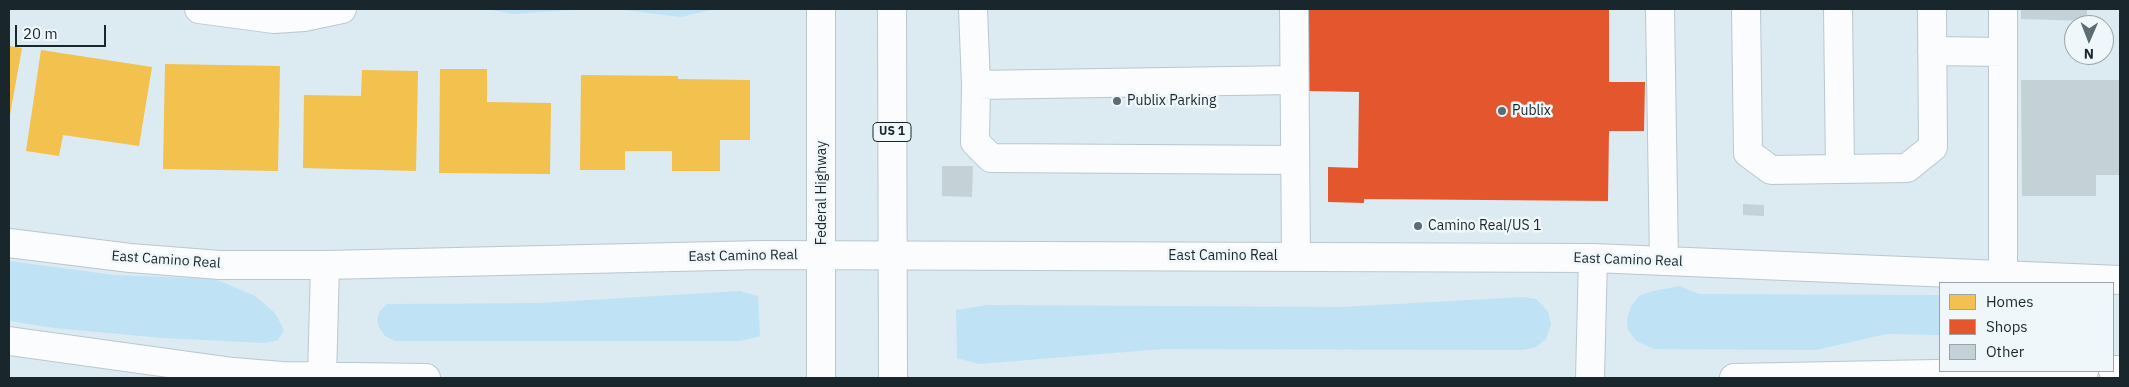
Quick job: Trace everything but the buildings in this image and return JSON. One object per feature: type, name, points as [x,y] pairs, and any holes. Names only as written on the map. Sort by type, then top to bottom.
[{"type":"street","points":[[199,9],[274,19],[304,17],[342,9]]},
{"type":"street","name":"Federal Highway","points":[[821,9],[821,378]]},
{"type":"street","name":"US 1","points":[[892,9],[893,378]]},
{"type":"street","points":[[973,9],[976,85],[975,142],[991,158],[1295,160]]},
{"type":"street","points":[[1294,9],[1296,256]]},
{"type":"street","points":[[1660,9],[1664,261]]},
{"type":"street","points":[[1746,9],[1748,153],[1771,170],[1907,168],[1933,148],[1932,9]]},
{"type":"street","points":[[1838,9],[1840,169]]},
{"type":"street","points":[[2003,9],[2003,279]]},
{"type":"street","points":[[1932,51],[2003,52]]},
{"type":"street","points":[[976,85],[1294,80]]},
{"type":"street","name":"East Camino Real","points":[[9,243],[130,258],[220,264],[325,265],[822,255],[1593,258],[2003,279],[2120,280]]},
{"type":"street","points":[[1590,378],[1593,258]]},
{"type":"street","points":[[322,378],[325,265]]},
{"type":"street","points":[[9,341],[233,372],[322,378],[426,378]]},
{"type":"street","points":[[1734,378],[1948,374],[2022,375],[2068,372]]},
{"type":"shaded area","points":[[486,9],[588,9],[513,14]]},
{"type":"shaded area","points":[[617,9],[714,9],[681,17]]},
{"type":"shaded area","points":[[9,261],[114,275],[215,279],[255,296],[275,313],[284,330],[278,340],[265,343],[163,338],[54,328],[9,321]]},
{"type":"shaded area","points":[[1680,286],[1699,294],[1939,295],[1939,335],[1887,334],[1816,350],[1654,349],[1636,341],[1628,330],[1627,319],[1631,306],[1639,296],[1653,291]]},
{"type":"shaded area","points":[[740,291],[758,296],[760,336],[741,341],[395,341],[385,336],[377,320],[380,311],[387,304],[539,303]]},
{"type":"shaded area","points":[[1524,297],[1536,299],[1548,312],[1551,325],[1546,339],[1536,347],[1523,350],[1163,349],[979,364],[957,358],[956,310],[988,305],[1340,307]]},
{"type":"place","name":"Publix Parking","points":[[1117,101]]},
{"type":"place","name":"Publix","points":[[1502,111]]},
{"type":"place","name":"Camino Real/US 1","points":[[1418,226]]}]
